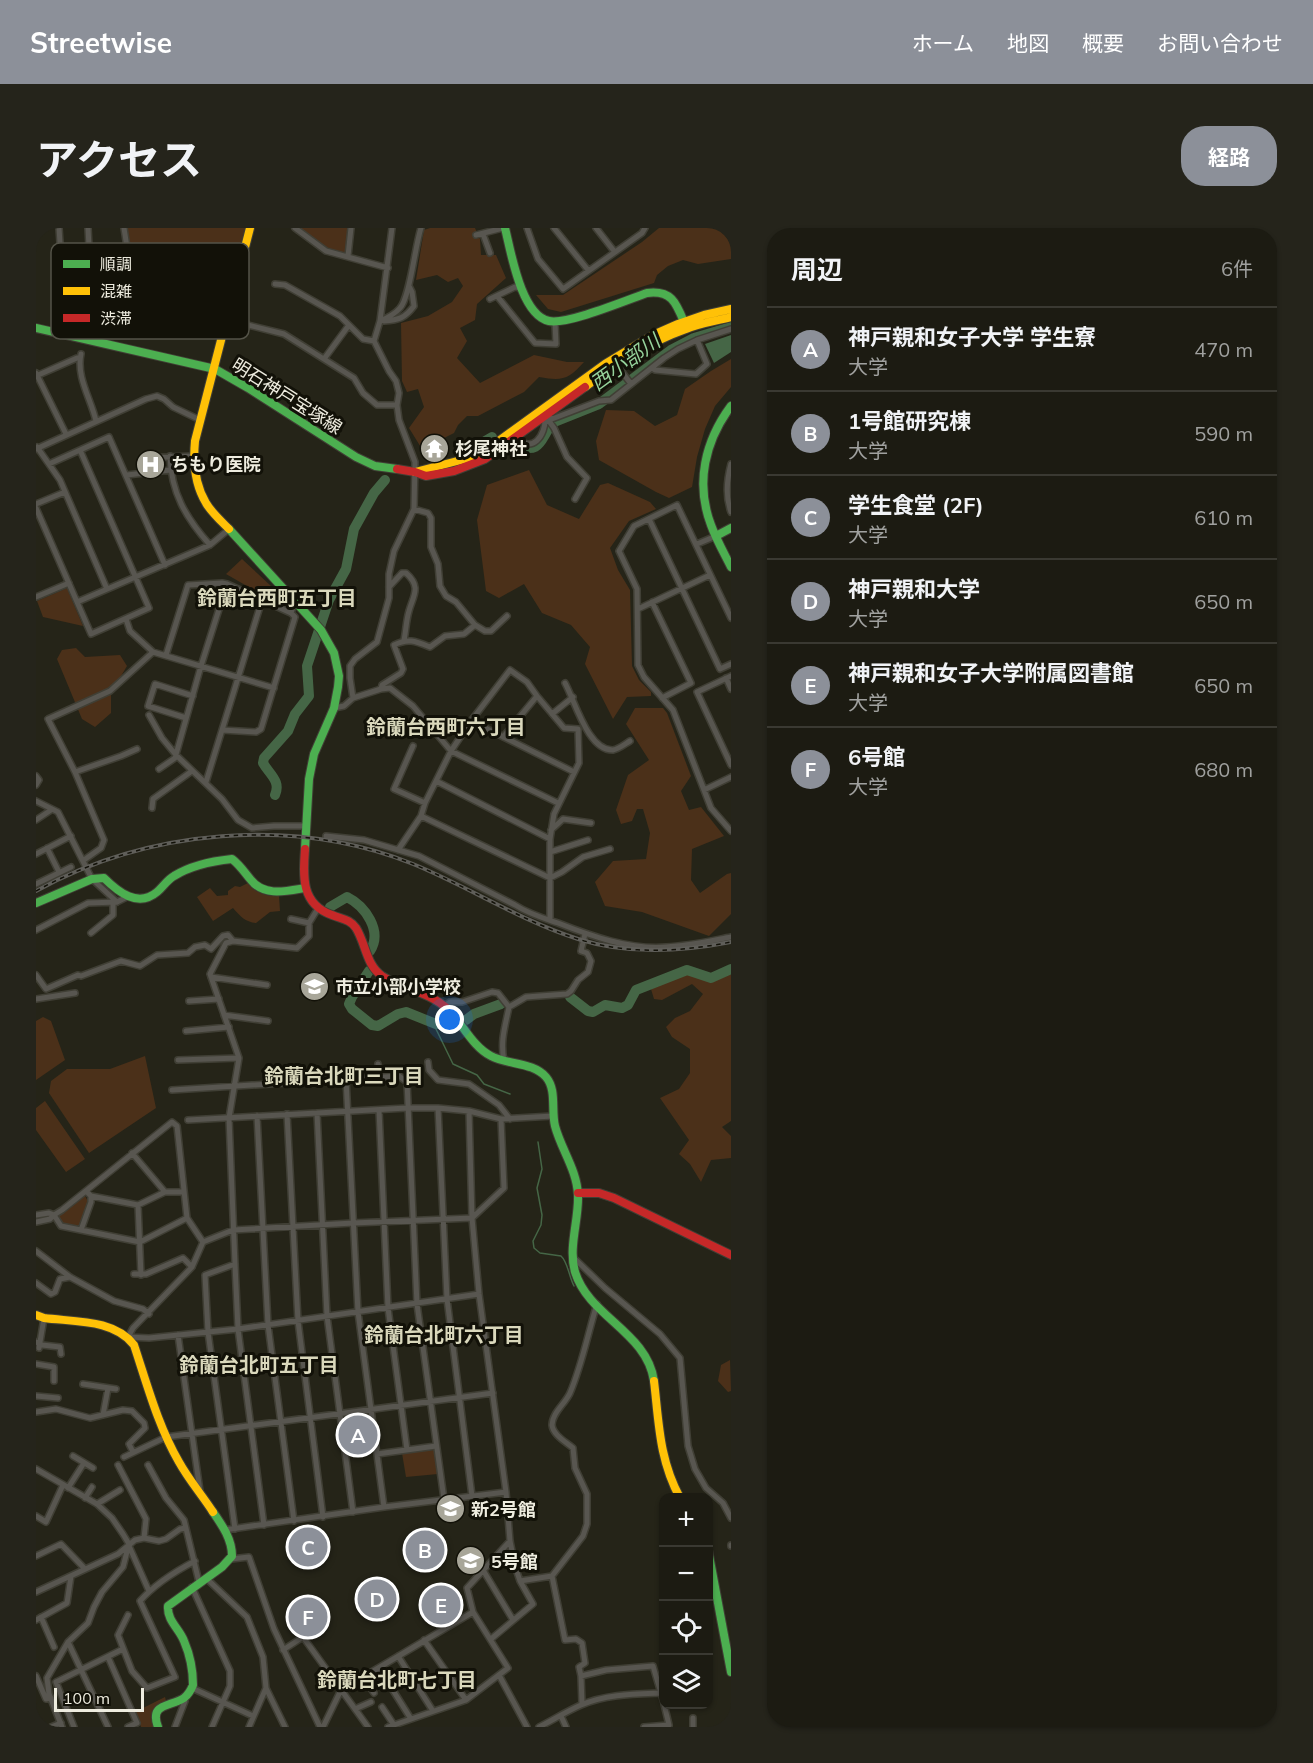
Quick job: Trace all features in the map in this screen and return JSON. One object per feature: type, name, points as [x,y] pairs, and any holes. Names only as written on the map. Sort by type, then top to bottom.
[{"type":"main road","points":[[246,243],[250,228]]},
{"type":"main road","points":[[504,228],[521,288],[535,311],[543,318],[555,323],[566,321],[657,291],[673,299],[678,305],[684,322]]},
{"type":"main road","name":"明石神戸宝塚線","points":[[415,472],[448,464],[481,452],[499,442],[599,367],[661,330],[707,314],[731,309]]},
{"type":"main road","name":"明石神戸宝塚線","points":[[85,339],[214,369],[356,457],[375,466],[415,472],[426,476],[469,467],[485,459],[634,353],[687,328],[731,317]]},
{"type":"main road","name":"明石神戸宝塚線","points":[[36,328],[51,331]]},
{"type":"main road","points":[[223,339],[200,420],[194,456],[195,479],[206,504],[321,630],[334,653],[339,676],[334,708],[314,754],[309,779],[303,874],[305,888],[317,910],[350,921],[374,969],[384,977],[429,995],[456,1016],[478,1045],[490,1055],[544,1075],[551,1086],[554,1096],[553,1116],[578,1193],[573,1257],[576,1273],[585,1290],[647,1357],[653,1372],[662,1458],[677,1493]]},
{"type":"main road","points":[[731,406],[710,439],[702,469],[704,498],[709,520],[731,567]]},
{"type":"main road","points":[[716,536],[731,528]]},
{"type":"main road","points":[[36,903],[92,879],[104,878],[127,897],[146,898],[153,895],[171,878],[202,865],[232,859],[239,863],[254,884],[262,889],[274,892],[305,888]]},
{"type":"main road","points":[[578,1193],[599,1193],[614,1198],[731,1256]]},
{"type":"main road","points":[[40,1316],[108,1327],[119,1330],[128,1337],[134,1345],[166,1437],[186,1476],[224,1530],[232,1547],[231,1559],[226,1565],[170,1604],[167,1613],[185,1642],[193,1680],[192,1688],[184,1697],[163,1705],[157,1711],[158,1727]]},
{"type":"main road","points":[[713,1577],[731,1672]]},
{"type":"street","points":[[59,228],[60,243]]},
{"type":"street","points":[[88,228],[89,243]]},
{"type":"street","points":[[124,228],[126,243]]},
{"type":"street","points":[[295,228],[326,251],[388,268]]},
{"type":"street","points":[[348,256],[351,228]]},
{"type":"street","points":[[353,698],[350,666],[377,642],[389,598],[389,574],[394,551],[414,509],[415,462],[399,420],[397,405],[399,393],[396,381],[374,341],[380,321],[392,228]]},
{"type":"street","points":[[380,321],[401,307],[406,297],[416,242],[421,228]]},
{"type":"street","points":[[476,235],[504,228]]},
{"type":"street","points":[[527,228],[538,259],[563,289],[642,233],[645,228]]},
{"type":"street","points":[[554,228],[588,270]]},
{"type":"street","points":[[596,228],[615,251]]},
{"type":"street","points":[[483,234],[490,253]]},
{"type":"street","points":[[275,284],[285,285],[340,316],[363,339],[374,341]]},
{"type":"street","points":[[380,321],[395,320],[407,315],[414,306],[412,292],[408,285]]},
{"type":"street","points":[[490,299],[515,287],[521,288]]},
{"type":"street","points":[[497,296],[535,342],[556,344],[555,323]]},
{"type":"street","points":[[249,325],[284,334],[354,378],[363,393],[377,405],[397,405]]},
{"type":"street","points":[[324,359],[349,325]]},
{"type":"street","points":[[545,416],[552,419],[599,401],[611,400],[664,358],[697,340],[731,329]]},
{"type":"street","points":[[652,368],[696,374],[707,364],[697,340]]},
{"type":"street","points":[[66,434],[36,375],[81,356],[79,364],[83,384],[96,421]]},
{"type":"street","points":[[616,364],[631,384]]},
{"type":"street","points":[[107,589],[60,480],[37,448],[157,396],[173,407],[200,420]]},
{"type":"street","points":[[516,437],[521,443],[531,444],[539,440],[545,425],[545,416]]},
{"type":"street","points":[[545,416],[554,428],[567,457],[587,478],[575,499]]},
{"type":"street","points":[[49,464],[109,437],[165,565]]},
{"type":"street","points":[[65,492],[36,506],[91,634],[148,608],[80,450]]},
{"type":"street","points":[[170,456],[170,470],[182,508],[193,527],[210,545]]},
{"type":"street","points":[[144,458],[194,456]]},
{"type":"street","points":[[730,508],[727,480],[731,464]]},
{"type":"street","points":[[127,475],[170,470]]},
{"type":"street","points":[[731,618],[677,505],[634,526],[619,551],[637,589],[638,665],[644,677],[673,710],[711,808],[731,831]]},
{"type":"street","points":[[414,509],[428,513],[432,518],[431,547],[438,564],[440,586],[446,596],[456,602],[475,625],[485,631],[491,631],[507,616]]},
{"type":"street","points":[[649,519],[720,669],[731,664]]},
{"type":"street","points":[[77,602],[210,545],[228,530]]},
{"type":"street","points":[[697,544],[716,536]]},
{"type":"street","points":[[389,587],[402,573],[412,578],[416,594],[409,610],[404,640]]},
{"type":"street","points":[[638,609],[711,575]]},
{"type":"street","points":[[166,655],[188,585],[222,582],[291,613],[295,617],[261,729],[256,732],[222,730]]},
{"type":"street","points":[[36,588],[38,596],[69,583]]},
{"type":"street","points":[[159,769],[175,758],[227,584]]},
{"type":"street","points":[[206,782],[262,600]]},
{"type":"street","points":[[291,613],[295,601]]},
{"type":"street","points":[[652,602],[691,683],[662,698]]},
{"type":"street","points":[[126,618],[130,631],[153,651],[274,688]]},
{"type":"street","points":[[381,689],[382,685],[401,673],[403,669],[394,645],[404,640],[430,647],[445,636],[464,634],[475,625]]},
{"type":"street","points":[[84,860],[104,845],[104,840],[75,772],[48,719],[110,691],[153,651]]},
{"type":"street","points":[[398,850],[421,816],[425,803],[451,752],[471,721],[510,670],[527,682],[564,728],[578,729],[579,763],[557,805],[551,830],[550,920]]},
{"type":"street","points":[[731,689],[728,677],[697,692],[731,765]]},
{"type":"street","points":[[565,683],[594,742],[604,748],[614,750],[630,741]]},
{"type":"street","points":[[186,718],[148,706],[155,684],[193,696]]},
{"type":"street","points":[[334,708],[345,706],[353,698],[390,688],[413,706],[451,752],[557,805],[563,819]]},
{"type":"street","points":[[503,737],[537,696]]},
{"type":"street","points":[[552,714],[573,697]]},
{"type":"street","points":[[149,715],[162,738],[222,799],[238,820],[252,828],[306,826]]},
{"type":"street","points":[[471,721],[574,772]]},
{"type":"street","points":[[413,746],[394,789],[425,803]]},
{"type":"street","points":[[75,772],[137,748]]},
{"type":"street","points":[[152,808],[153,799],[192,771]]},
{"type":"street","points":[[36,776],[39,780],[36,785]]},
{"type":"street","points":[[704,790],[731,777]]},
{"type":"street","points":[[436,782],[550,839]]},
{"type":"street","points":[[36,801],[58,812],[92,879],[115,902]]},
{"type":"street","points":[[36,820],[51,810]]},
{"type":"street","points":[[421,816],[550,878]]},
{"type":"street","points":[[563,819],[591,823]]},
{"type":"street","points":[[551,830],[563,819]]},
{"type":"street","points":[[36,854],[71,836]]},
{"type":"street","points":[[326,836],[364,840],[419,856],[527,913],[585,934],[632,945],[664,948],[731,937]]},
{"type":"street","points":[[550,852],[588,840]]},
{"type":"street","points":[[47,848],[58,872]]},
{"type":"street","points":[[550,878],[582,857],[610,849]]},
{"type":"street","points":[[36,884],[70,867]]},
{"type":"street","points":[[36,930],[88,903],[115,902],[127,897]]},
{"type":"street","points":[[91,933],[113,915],[115,902]]},
{"type":"street","points":[[264,1525],[238,1329],[229,1118],[239,1058],[210,974],[226,943],[233,940],[297,948],[309,936],[309,924],[317,910]]},
{"type":"street","points":[[291,919],[309,924]]},
{"type":"street","points":[[504,1061],[502,1036],[509,1006],[526,997],[567,994],[571,991],[578,980],[588,972],[591,961],[587,953],[580,951],[585,934]]},
{"type":"street","points":[[36,975],[46,989],[78,975],[81,976],[121,961],[140,966],[157,955],[188,953],[195,947],[205,945],[211,949],[223,936],[228,935],[233,940]]},
{"type":"street","points":[[211,977],[267,985]]},
{"type":"street","points":[[444,1006],[450,1002],[462,1002],[492,992],[498,993],[509,1006]]},
{"type":"street","points":[[36,999],[75,993]]},
{"type":"street","points":[[189,1001],[219,999]]},
{"type":"street","points":[[224,1015],[268,1021]]},
{"type":"street","points":[[186,1031],[229,1028]]},
{"type":"street","points":[[178,1060],[239,1058]]},
{"type":"street","points":[[428,1062],[429,1070],[438,1080],[469,1084],[499,1105],[510,1119]]},
{"type":"street","points":[[378,1064],[380,1077]]},
{"type":"street","points":[[172,1090],[399,1076],[407,1083],[417,1304],[444,1499]]},
{"type":"street","points":[[346,1079],[358,1312],[384,1507]]},
{"type":"street","points":[[188,1120],[407,1108],[469,1111],[501,1119],[553,1116]]},
{"type":"street","points":[[438,1108],[447,1299],[472,1496]]},
{"type":"street","points":[[379,1110],[388,1308],[407,1450]]},
{"type":"street","points":[[469,1111],[472,1218],[479,1294],[506,1492],[510,1540],[520,1581],[533,1604],[490,1639]]},
{"type":"street","points":[[317,1113],[327,1316],[353,1512]]},
{"type":"street","points":[[286,1114],[298,1321],[323,1517]]},
{"type":"street","points":[[257,1116],[268,1325],[294,1521]]},
{"type":"street","points":[[479,1294],[238,1329],[148,1338],[128,1337],[133,1328],[192,1267],[203,1242],[233,1230],[472,1218],[504,1188],[501,1119]]},
{"type":"street","points":[[36,1222],[50,1219],[172,1122],[177,1126],[187,1218],[203,1242]]},
{"type":"street","points":[[132,1154],[165,1192]]},
{"type":"street","points":[[86,1191],[91,1196],[138,1205],[165,1192],[184,1192]]},
{"type":"street","points":[[81,1230],[91,1196]]},
{"type":"street","points":[[138,1205],[140,1242],[137,1274],[146,1274],[183,1258],[192,1267]]},
{"type":"street","points":[[36,1215],[49,1213],[54,1215],[61,1226],[140,1242],[187,1218]]},
{"type":"street","points":[[36,1251],[70,1277],[114,1301],[143,1309],[149,1314]]},
{"type":"street","points":[[573,1257],[605,1288],[660,1334],[680,1358],[688,1446],[695,1469],[706,1488],[723,1503],[731,1518]]},
{"type":"street","points":[[235,1264],[205,1275],[208,1332],[235,1529]]},
{"type":"street","points":[[36,1283],[51,1293],[55,1292],[60,1279],[70,1277]]},
{"type":"street","points":[[520,1581],[552,1576],[583,1536],[587,1524],[587,1494],[575,1468],[573,1448],[555,1433],[552,1427],[553,1419],[573,1385],[597,1303]]},
{"type":"street","points":[[40,1316],[38,1344],[60,1347],[61,1354]]},
{"type":"street","points":[[178,1335],[200,1493]]},
{"type":"street","points":[[36,1364],[54,1367],[54,1381]]},
{"type":"street","points":[[83,1384],[116,1389]]},
{"type":"street","points":[[103,1415],[108,1388]]},
{"type":"street","points":[[124,1457],[166,1437],[493,1393]]},
{"type":"street","points":[[36,1396],[58,1398]]},
{"type":"street","points":[[36,1412],[56,1409],[90,1418],[123,1410],[132,1411],[144,1423],[144,1428],[129,1444],[134,1452]]},
{"type":"street","points":[[377,1454],[436,1446]]},
{"type":"street","points":[[73,1456],[93,1468]]},
{"type":"street","points":[[36,1516],[46,1522],[65,1486],[84,1463]]},
{"type":"street","points":[[118,1465],[146,1519],[144,1538]]},
{"type":"street","points":[[148,1465],[166,1498],[183,1520],[203,1580],[247,1617],[263,1657],[266,1688],[285,1727]]},
{"type":"street","points":[[36,1469],[96,1504],[112,1518],[129,1544],[149,1591]]},
{"type":"street","points":[[85,1498],[92,1487]]},
{"type":"street","points":[[96,1504],[120,1490]]},
{"type":"street","points":[[224,1530],[506,1492]]},
{"type":"street","points":[[36,1592],[118,1554],[135,1540],[144,1538],[159,1541],[186,1528]]},
{"type":"street","points":[[382,1707],[391,1726],[466,1700],[508,1668],[473,1612],[467,1588],[510,1540]]},
{"type":"street","points":[[36,1556],[61,1544],[85,1569]]},
{"type":"street","points":[[51,1727],[62,1725],[51,1698],[47,1678],[68,1642],[88,1623],[102,1592],[123,1567],[129,1544]]},
{"type":"street","points":[[231,1559],[249,1557],[283,1650],[322,1727]]},
{"type":"street","points":[[128,1615],[118,1635],[132,1671],[147,1688],[175,1677],[140,1601],[170,1575],[195,1561]]},
{"type":"street","points":[[483,1570],[513,1620]]},
{"type":"street","points":[[54,1647],[39,1618],[67,1603],[71,1576]]},
{"type":"street","points":[[552,1576],[565,1640],[576,1639],[582,1643],[585,1663],[579,1667],[582,1704]]},
{"type":"street","points":[[192,1587],[230,1671],[230,1686],[213,1727]]},
{"type":"street","points":[[322,1727],[341,1690],[473,1612]]},
{"type":"street","points":[[283,1650],[303,1637],[368,1727]]},
{"type":"street","points":[[424,1640],[466,1700]]},
{"type":"street","points":[[68,1642],[108,1727]]},
{"type":"street","points":[[74,1727],[56,1682],[123,1649]]},
{"type":"street","points":[[398,1656],[433,1711]]},
{"type":"street","points":[[108,1657],[137,1723],[128,1727]]},
{"type":"street","points":[[581,1676],[606,1670],[653,1666],[659,1686]]},
{"type":"street","points":[[379,1668],[411,1719]]},
{"type":"street","points":[[499,1675],[527,1727]]},
{"type":"street","points":[[36,1676],[46,1699],[51,1698]]},
{"type":"street","points":[[363,1677],[374,1693]]},
{"type":"street","points":[[192,1688],[253,1716]]},
{"type":"street","points":[[249,1727],[266,1688]]},
{"type":"street","points":[[539,1727],[582,1704],[631,1694],[659,1693]]},
{"type":"street","points":[[175,1727],[185,1701],[184,1697]]},
{"type":"street","points":[[355,1709],[371,1702]]},
{"type":"street","points":[[644,1727],[669,1726],[665,1709]]},
{"type":"street","points":[[561,1716],[566,1727]]},
{"type":"street","points":[[693,1718],[693,1727]]},
{"type":"shaded area","points":[[126,228],[247,228],[243,243],[128,243]]},
{"type":"shaded area","points":[[298,228],[349,228],[346,251],[342,254],[326,250]]},
{"type":"shaded area","points":[[475,228],[480,239],[481,255],[496,255],[506,278],[477,304],[475,320],[460,328],[467,341],[457,358],[480,383],[534,355],[567,362],[584,362],[564,378],[539,377],[524,392],[478,416],[467,416],[454,433],[422,449],[409,428],[424,407],[418,389],[407,392],[402,381],[401,323],[428,316],[452,302],[463,286],[458,278],[448,282],[437,275],[416,280],[424,230]]},
{"type":"shaded area","points":[[659,228],[731,228],[731,259],[698,264],[683,260],[668,266],[657,275],[654,283],[561,312],[548,309],[536,295],[563,295]]},
{"type":"shaded area","points":[[731,335],[731,352],[714,363],[705,344]]},
{"type":"shaded area","points":[[731,359],[731,387],[715,406],[705,429],[692,487],[669,498],[599,460],[596,441],[606,410],[634,411],[655,426],[677,415],[685,389]]},
{"type":"shaded area","points":[[529,470],[547,505],[579,519],[600,485],[608,483],[650,502],[656,509],[629,521],[610,548],[618,570],[630,590],[632,666],[639,680],[651,692],[651,696],[627,697],[613,719],[585,664],[590,647],[571,625],[542,613],[524,584],[499,598],[486,591],[477,520],[487,485]]},
{"type":"shaded area","points":[[242,559],[271,586],[264,596],[226,574]]},
{"type":"shaded area","points":[[67,588],[83,626],[43,617],[37,601]]},
{"type":"shaded area","points":[[76,648],[85,657],[120,655],[127,666],[111,693],[111,713],[95,727],[82,719],[57,659],[62,650]]},
{"type":"shaded area","points":[[635,708],[663,708],[667,713],[691,776],[681,791],[689,810],[701,807],[724,836],[692,849],[691,880],[700,893],[731,873],[731,914],[709,936],[642,912],[605,906],[595,882],[613,861],[646,859],[650,833],[643,809],[637,809],[632,821],[621,824],[616,810],[628,775],[649,760],[626,724]]},
{"type":"shaded area","points":[[248,883],[261,893],[279,896],[280,911],[270,912],[256,923],[246,920],[233,908],[213,921],[197,897],[210,888],[217,896],[228,895],[228,891],[235,886],[240,887]]},
{"type":"shaded area","points":[[687,974],[712,982],[731,974],[731,1121],[722,1127],[731,1136],[731,1158],[711,1160],[701,1182],[690,1164],[679,1154],[689,1140],[660,1098],[679,1089],[690,1073],[690,1049],[672,1037],[666,1027],[675,1018],[690,1011],[703,994],[692,984],[662,1000],[654,999],[651,989]]},
{"type":"shaded area","points":[[43,1017],[51,1021],[65,1060],[36,1080],[36,1021]]},
{"type":"shaded area","points":[[145,1056],[156,1108],[89,1153],[49,1093],[51,1081],[67,1069],[110,1069]]},
{"type":"shaded area","points":[[45,1101],[85,1159],[66,1172],[36,1130],[36,1108]]},
{"type":"shaded area","points":[[85,1196],[89,1203],[78,1228],[62,1226],[58,1218],[60,1213]]},
{"type":"shaded area","points":[[730,1360],[731,1391],[728,1392],[718,1381],[721,1365]]},
{"type":"shaded area","points":[[435,1450],[438,1474],[406,1477],[402,1453]]},
{"type":"shaded area","points":[[165,1697],[166,1701],[155,1712],[154,1727],[141,1727],[135,1712]]},
{"type":"waterway","name":"西小部川","points":[[516,445],[525,448],[536,446],[554,422],[599,404],[671,350],[694,338],[731,327]]},
{"type":"waterway","name":"西小部川","points":[[480,444],[492,437]]},
{"type":"waterway","name":"西小部川","points":[[275,795],[276,782],[263,763],[264,758],[288,731],[295,714],[309,696],[307,666],[329,600],[346,569],[354,529],[374,493],[385,480]]},
{"type":"waterway","points":[[330,907],[347,897],[360,906],[373,927],[374,935],[370,951]]},
{"type":"waterway","points":[[570,997],[588,1011],[593,1012],[605,1005],[622,1008],[628,1005],[636,990],[687,970],[711,978],[731,969]]},
{"type":"waterway","points":[[369,971],[349,1004],[372,1025],[378,1026],[406,1012],[436,1024],[454,1024]]},
{"type":"waterway","points":[[466,1020],[474,1014],[501,1004]]},
{"type":"waterway","points":[[429,1021],[435,1027],[453,1064],[477,1075],[484,1084],[510,1094]]},
{"type":"waterway","points":[[538,1142],[542,1169],[537,1188],[542,1215],[541,1225],[533,1241],[534,1248],[540,1253],[561,1256],[574,1286]]},
{"type":"railway","points":[[36,891],[80,870],[126,854],[173,843],[222,836],[271,835],[319,839],[367,849],[413,864],[536,923],[597,944],[635,950],[673,950],[731,942]]},
{"type":"traffic: fast","points":[[505,228],[524,295],[539,316],[549,321],[569,319],[647,293],[662,293],[672,299],[684,322]]},
{"type":"traffic: fast","points":[[36,328],[51,331]]},
{"type":"traffic: fast","points":[[84,339],[215,369],[356,457],[375,466],[397,469]]},
{"type":"traffic: fast","points":[[731,406],[722,419],[709,448],[703,478],[706,509],[711,525],[731,567]]},
{"type":"traffic: fast","points":[[716,536],[731,528]]},
{"type":"traffic: fast","points":[[229,529],[321,630],[334,653],[339,676],[338,687],[334,708],[314,754],[309,779],[305,849]]},
{"type":"traffic: fast","points":[[36,903],[92,879],[104,878],[122,893],[143,899],[157,892],[180,872],[232,859],[262,889],[276,892],[305,888]]},
{"type":"traffic: fast","points":[[454,1016],[485,1053],[541,1072],[549,1082],[553,1094],[555,1126],[577,1186],[578,1204],[573,1243],[575,1272],[582,1288],[592,1301],[641,1350],[649,1364],[654,1381]]},
{"type":"traffic: fast","points":[[158,1727],[156,1714],[159,1710],[184,1698],[193,1685],[188,1652],[182,1636],[169,1616],[168,1606],[222,1567],[232,1556],[228,1538],[213,1512]]},
{"type":"traffic: fast","points":[[713,1577],[731,1672]]},
{"type":"traffic: slow","points":[[246,243],[250,228]]},
{"type":"traffic: slow","points":[[415,472],[465,459],[489,448],[605,364],[653,335],[704,315],[731,309]]},
{"type":"traffic: slow","points":[[585,387],[621,362],[659,340],[691,327],[731,317]]},
{"type":"traffic: slow","points":[[221,339],[195,441],[194,457],[197,481],[202,496],[216,516],[229,529]]},
{"type":"traffic: slow","points":[[36,1315],[105,1326],[116,1330],[134,1345],[165,1434],[187,1475],[213,1512]]},
{"type":"traffic: slow","points":[[654,1381],[664,1455],[678,1493]]},
{"type":"traffic: jam","points":[[397,469],[426,476],[454,471],[485,459],[585,387]]},
{"type":"traffic: jam","points":[[305,849],[304,879],[309,897],[314,904],[354,925],[373,966],[382,976],[438,1001],[454,1016]]},
{"type":"traffic: jam","points":[[578,1193],[599,1193],[614,1198],[731,1255]]},
{"type":"place","name":"杉尾神社","points":[[434,448]]},
{"type":"place","name":"ちもり医院","points":[[150,464]]},
{"type":"place","name":"市立小部小学校","points":[[314,986]]},
{"type":"place","name":"神戸親和女子大学 学生寮","points":[[358,1435]]},
{"type":"place","name":"新2号館","points":[[450,1509]]},
{"type":"place","name":"学生食堂 (2F)","points":[[308,1547]]},
{"type":"place","name":"1号館研究棟","points":[[425,1550]]},
{"type":"place","name":"5号館","points":[[470,1561]]},
{"type":"place","name":"神戸親和大学","points":[[377,1599]]},
{"type":"place","name":"神戸親和女子大学附属図書館","points":[[441,1605]]},
{"type":"place","name":"6号館","points":[[308,1617]]},
{"type":"district","name":"鈴蘭台西町五丁目","points":[[277,597]]},
{"type":"district","name":"鈴蘭台西町六丁目","points":[[446,726]]},
{"type":"district","name":"鈴蘭台北町三丁目","points":[[344,1075]]},
{"type":"district","name":"鈴蘭台北町六丁目","points":[[444,1334]]},
{"type":"district","name":"鈴蘭台北町五丁目","points":[[259,1364]]},
{"type":"district","name":"鈴蘭台北町七丁目","points":[[397,1679]]}]
